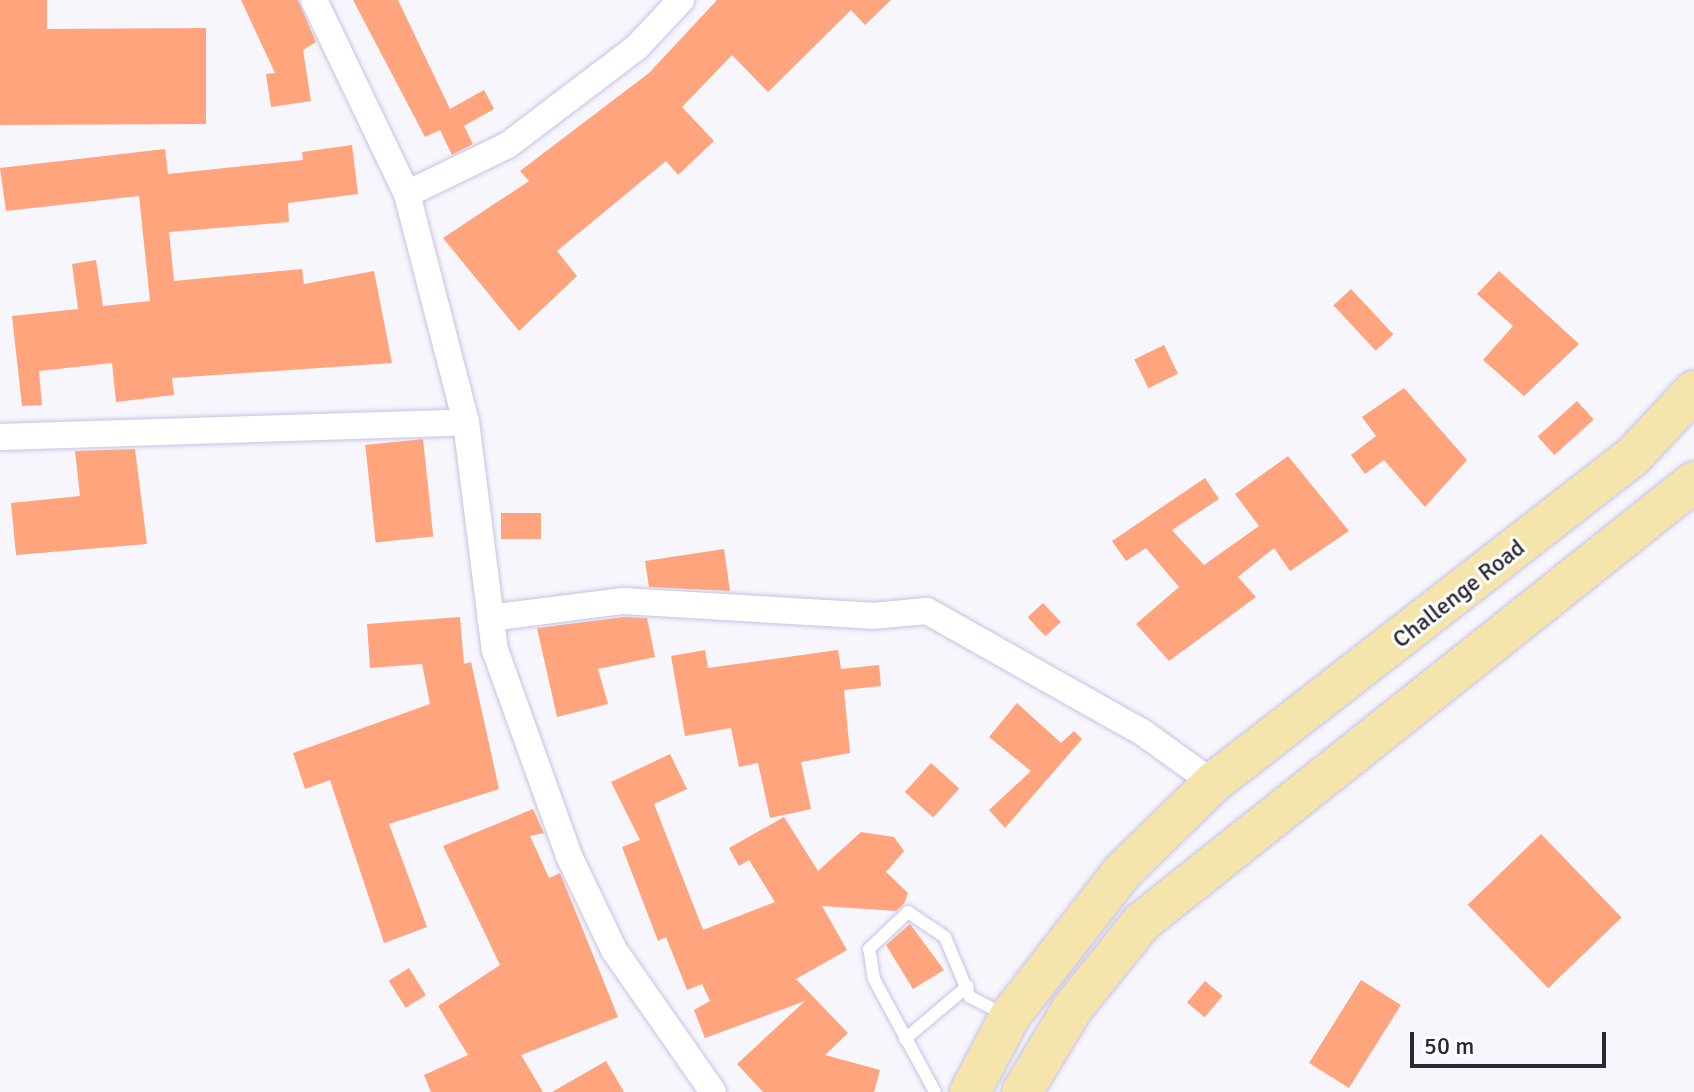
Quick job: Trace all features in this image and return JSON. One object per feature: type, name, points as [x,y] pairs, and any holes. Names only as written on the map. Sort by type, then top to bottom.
[{"type":"main road","name":"Challenge Road","points":[[970,1092],[1010,1016],[1122,872],[1213,783],[1620,466],[1694,391]]},
{"type":"main road","points":[[1022,1092],[1072,1009],[1142,922],[1326,773],[1543,609],[1694,482]]},
{"type":"street","points":[[314,0],[407,194],[466,422],[490,618],[569,856],[614,950],[713,1092]]},
{"type":"street","points":[[407,194],[508,145],[636,48],[681,0]]},
{"type":"street","points":[[0,437],[466,422]]},
{"type":"street","points":[[490,618],[623,601],[872,616],[927,611],[1142,732],[1213,783]]},
{"type":"lane","points":[[935,1092],[874,979],[869,949],[908,912],[945,937],[970,997],[1010,1016]]},
{"type":"lane","points":[[905,1039],[968,986]]},
{"type":"building","points":[[0,0],[47,0],[47,29],[206,28],[206,124],[0,125]]},
{"type":"building","points":[[241,0],[298,0],[316,42],[303,50],[311,101],[271,107],[266,74],[275,73]]},
{"type":"building","points":[[353,0],[398,0],[450,109],[484,90],[494,109],[464,126],[473,144],[452,155],[440,130],[425,137]]},
{"type":"building","points":[[717,0],[891,0],[865,25],[851,10],[768,92],[732,55],[682,107],[714,141],[678,175],[666,161],[557,251],[577,276],[519,331],[443,238],[529,181],[520,171],[649,73]]},
{"type":"building","points":[[352,145],[358,194],[288,203],[289,222],[169,232],[174,281],[302,269],[304,284],[374,271],[392,363],[172,378],[174,395],[116,402],[112,363],[39,371],[42,405],[22,406],[12,316],[78,309],[72,264],[96,260],[103,306],[150,301],[139,196],[6,211],[0,168],[165,149],[168,174],[303,160],[302,152]]},
{"type":"building","points":[[1499,271],[1579,344],[1524,396],[1483,360],[1513,326],[1477,294]]},
{"type":"building","points":[[1351,289],[1393,334],[1376,351],[1333,305]]},
{"type":"building","points":[[1164,345],[1178,374],[1148,388],[1134,359]]},
{"type":"building","points":[[1404,388],[1467,460],[1425,507],[1384,460],[1365,474],[1351,455],[1376,436],[1362,417]]},
{"type":"building","points":[[1577,401],[1594,420],[1554,455],[1538,436]]},
{"type":"building","points":[[423,439],[433,536],[376,543],[365,445]]},
{"type":"building","points":[[135,449],[147,544],[16,555],[11,503],[80,496],[75,451]]},
{"type":"building","points":[[1288,456],[1349,531],[1290,571],[1274,548],[1238,577],[1256,597],[1169,661],[1136,624],[1179,587],[1146,548],[1126,561],[1112,541],[1205,478],[1219,499],[1172,530],[1204,565],[1259,526],[1235,494]]},
{"type":"building","points":[[501,513],[541,513],[541,539],[501,539]]},
{"type":"building","points":[[724,549],[730,591],[649,587],[645,561]]},
{"type":"building","points":[[1043,603],[1061,622],[1045,636],[1028,617]]},
{"type":"building","points":[[460,617],[464,664],[471,662],[499,789],[389,824],[427,927],[384,943],[330,780],[305,789],[293,753],[430,704],[422,664],[370,668],[367,624]]},
{"type":"building","points":[[624,617],[647,618],[655,657],[598,669],[608,704],[557,717],[537,628]]},
{"type":"building","points":[[705,650],[708,668],[838,650],[841,669],[879,665],[881,686],[844,690],[850,753],[801,762],[811,809],[770,818],[758,763],[739,767],[731,728],[685,736],[671,656]]},
{"type":"building","points":[[1017,703],[1061,743],[1074,731],[1082,739],[1005,828],[989,810],[1031,771],[989,737]]},
{"type":"building","points":[[670,754],[687,789],[654,804],[703,930],[775,902],[749,860],[739,866],[729,848],[784,817],[818,871],[861,832],[894,837],[904,851],[886,872],[908,893],[904,904],[896,911],[822,906],[847,950],[796,979],[848,1033],[825,1055],[880,1070],[874,1092],[763,1092],[737,1064],[805,1001],[705,1038],[694,1010],[710,1001],[702,984],[687,990],[666,937],[658,941],[622,847],[640,840],[611,782]]},
{"type":"building","points":[[931,763],[959,788],[933,817],[905,792]]},
{"type":"building","points":[[533,809],[544,833],[530,836],[549,878],[560,873],[618,1017],[521,1055],[543,1092],[431,1092],[424,1075],[468,1055],[438,1006],[500,965],[443,846]]},
{"type":"building","points":[[1541,834],[1622,917],[1548,988],[1468,905]]},
{"type":"building","points":[[910,924],[944,970],[913,989],[886,945]]},
{"type":"building","points":[[409,968],[426,995],[406,1008],[389,981]]},
{"type":"building","points":[[1361,980],[1401,1005],[1349,1088],[1309,1063]]},
{"type":"building","points":[[1205,981],[1223,996],[1205,1017],[1187,1002]]},
{"type":"building","points":[[606,1061],[624,1092],[552,1092]]}]
